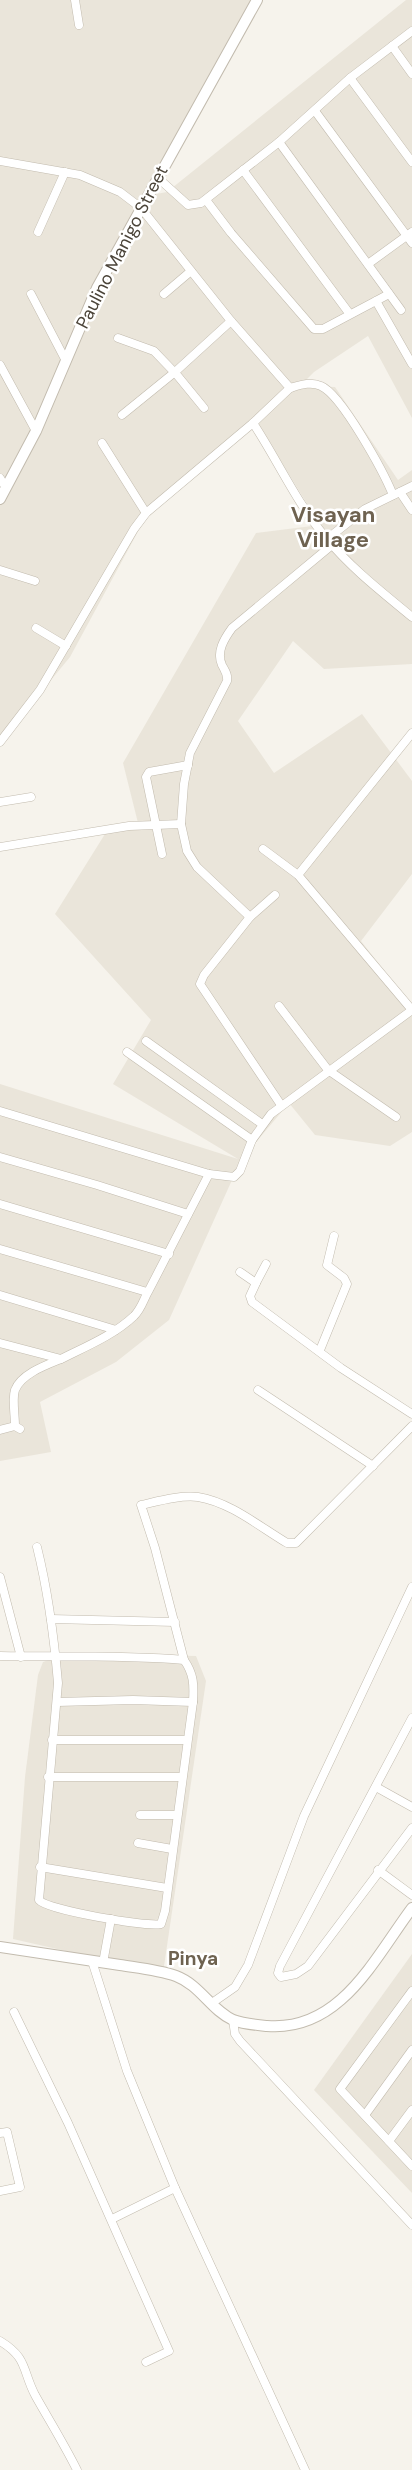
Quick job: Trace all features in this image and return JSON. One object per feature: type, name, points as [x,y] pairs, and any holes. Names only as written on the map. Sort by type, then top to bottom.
[{"type":"street","points":[[75,0],[79,25]]},
{"type":"street","name":"Paulino Manigo Street","points":[[0,499],[36,431],[97,288],[257,0]]},
{"type":"street","points":[[157,177],[188,205],[197,205],[206,200],[279,142],[350,78],[412,31]]},
{"type":"street","points":[[392,46],[412,74]]},
{"type":"street","points":[[350,78],[412,162]]},
{"type":"street","points":[[315,111],[409,234],[412,243]]},
{"type":"street","points":[[279,142],[401,310]]},
{"type":"street","points":[[0,161],[65,172],[98,181],[120,192],[141,208],[231,321],[290,388]]},
{"type":"street","points":[[243,170],[350,313]]},
{"type":"street","points":[[38,232],[65,172]]},
{"type":"street","points":[[206,200],[230,232],[314,329],[324,329],[350,313],[389,294]]},
{"type":"street","points":[[368,264],[409,234]]},
{"type":"street","points":[[164,294],[191,271]]},
{"type":"street","points":[[32,294],[66,361]]},
{"type":"street","points":[[376,301],[412,364]]},
{"type":"street","points":[[122,415],[175,372],[231,321]]},
{"type":"street","points":[[118,338],[154,351],[175,372],[204,408]]},
{"type":"street","points":[[0,365],[36,431]]},
{"type":"street","points":[[0,742],[40,690],[134,529],[146,513],[253,423],[290,388],[311,384],[319,385],[329,392],[354,425],[397,494],[412,510]]},
{"type":"street","points":[[253,423],[299,500],[330,542],[376,590],[412,617]]},
{"type":"street","points":[[102,443],[146,513]]},
{"type":"street","points":[[0,478],[6,488]]},
{"type":"street","points":[[250,917],[197,867],[187,851],[181,824],[188,764],[204,723],[227,681],[227,675],[220,656],[225,637],[232,628],[365,509],[412,486]]},
{"type":"street","points":[[0,570],[35,581]]},
{"type":"street","points":[[36,628],[66,646]]},
{"type":"street","points":[[298,875],[412,733]]},
{"type":"street","points":[[162,854],[146,777],[149,772],[188,764]]},
{"type":"street","points":[[0,802],[31,797]]},
{"type":"street","points":[[0,847],[155,823],[181,824]]},
{"type":"street","points":[[0,1111],[208,1174],[230,1178],[238,1175],[252,1140],[262,1124],[282,1105],[412,1010],[298,875],[263,848]]},
{"type":"street","points":[[275,895],[250,917],[204,975],[200,984],[282,1105]]},
{"type":"street","points":[[279,1006],[328,1070],[396,1117]]},
{"type":"street","points":[[146,1041],[262,1124]]},
{"type":"street","points":[[127,1052],[252,1140]]},
{"type":"street","points":[[0,1157],[188,1214]]},
{"type":"street","points":[[0,1430],[18,1427],[15,1391],[19,1384],[41,1368],[61,1360],[116,1330],[141,1308],[147,1292],[169,1254],[208,1174]]},
{"type":"street","points":[[0,1204],[169,1254]]},
{"type":"street","points":[[320,1350],[347,1284],[344,1278],[327,1265],[334,1236]]},
{"type":"street","points":[[0,1249],[147,1292]]},
{"type":"street","points":[[266,1264],[250,1297],[252,1302],[320,1350],[341,1368],[412,1414]]},
{"type":"street","points":[[240,1272],[256,1283]]},
{"type":"street","points":[[0,1295],[116,1330]]},
{"type":"street","points":[[0,1343],[61,1360]]},
{"type":"street","points":[[258,1390],[373,1466]]},
{"type":"street","points":[[37,1547],[48,1591],[55,1657],[57,1702],[48,1777],[39,1900],[43,1905],[111,1919],[161,1924],[193,1702],[194,1679],[184,1660],[155,1548],[141,1505],[185,1497],[208,1500],[225,1506],[292,1544],[303,1538],[412,1426]]},
{"type":"street","points":[[0,1577],[21,1657]]},
{"type":"street","points":[[212,2003],[234,1987],[248,1965],[304,1816],[412,1587]]},
{"type":"street","points":[[50,1619],[175,1622]]},
{"type":"street","points":[[0,1656],[184,1660]]},
{"type":"street","points":[[57,1702],[133,1700],[193,1702]]},
{"type":"street","points":[[412,1718],[280,1966],[278,1973],[281,1977],[296,1974],[308,1966],[378,1870],[412,1828]]},
{"type":"street","points":[[52,1740],[187,1740]]},
{"type":"street","points":[[48,1777],[181,1776]]},
{"type":"street","points":[[376,1787],[412,1807]]},
{"type":"street","points":[[140,1815],[177,1815]]},
{"type":"street","points":[[138,1842],[172,1849]]},
{"type":"street","points":[[40,1867],[167,1888]]},
{"type":"street","points":[[378,1870],[412,1895]]},
{"type":"street","points":[[0,1947],[104,1963],[178,1977],[200,1991],[234,2020],[251,2025],[279,2027],[302,2024],[321,2016],[338,2004],[354,1987],[412,1908]]},
{"type":"street","points":[[104,1963],[111,1919]]},
{"type":"street","points":[[92,1961],[128,2071],[175,2188],[305,2470]]},
{"type":"street","points":[[412,1991],[340,2089],[412,2166]]},
{"type":"street","points":[[14,2012],[112,2219],[169,2352],[146,2362]]},
{"type":"street","points":[[234,2020],[235,2034],[240,2041],[412,2225]]},
{"type":"street","points":[[365,2115],[412,2050]]},
{"type":"street","points":[[389,2142],[412,2110]]},
{"type":"street","points":[[0,2133],[7,2132],[20,2187],[0,2191]]},
{"type":"street","points":[[112,2219],[175,2188]]},
{"type":"street","points":[[0,2341],[11,2348],[26,2368],[34,2392],[77,2470]]},
{"type":"shaded area","points":[[0,0],[256,0],[156,194],[167,192],[406,0],[412,0],[412,418],[368,336],[314,372],[300,386],[335,387],[398,480],[412,470],[412,664],[324,669],[293,641],[238,721],[274,773],[362,714],[412,781],[412,874],[361,941],[412,1006],[412,1132],[390,1146],[315,1135],[289,1103],[241,1160],[169,1320],[116,1362],[40,1402],[51,1452],[0,1461],[0,1084],[238,1159],[113,1084],[151,1020],[55,914],[105,834],[139,827],[123,763],[256,533],[320,525],[258,424],[148,513],[70,657],[0,742]]},
{"type":"shaded area","points":[[69,1653],[196,1656],[206,1681],[163,1973],[13,1939],[25,1777],[38,1675],[43,1662]]},
{"type":"shaded area","points":[[412,1954],[412,2193],[314,2090]]},
{"type":"district","name":"Visayan Village","points":[[333,526]]},
{"type":"district","name":"Pinya","points":[[193,1958]]}]
